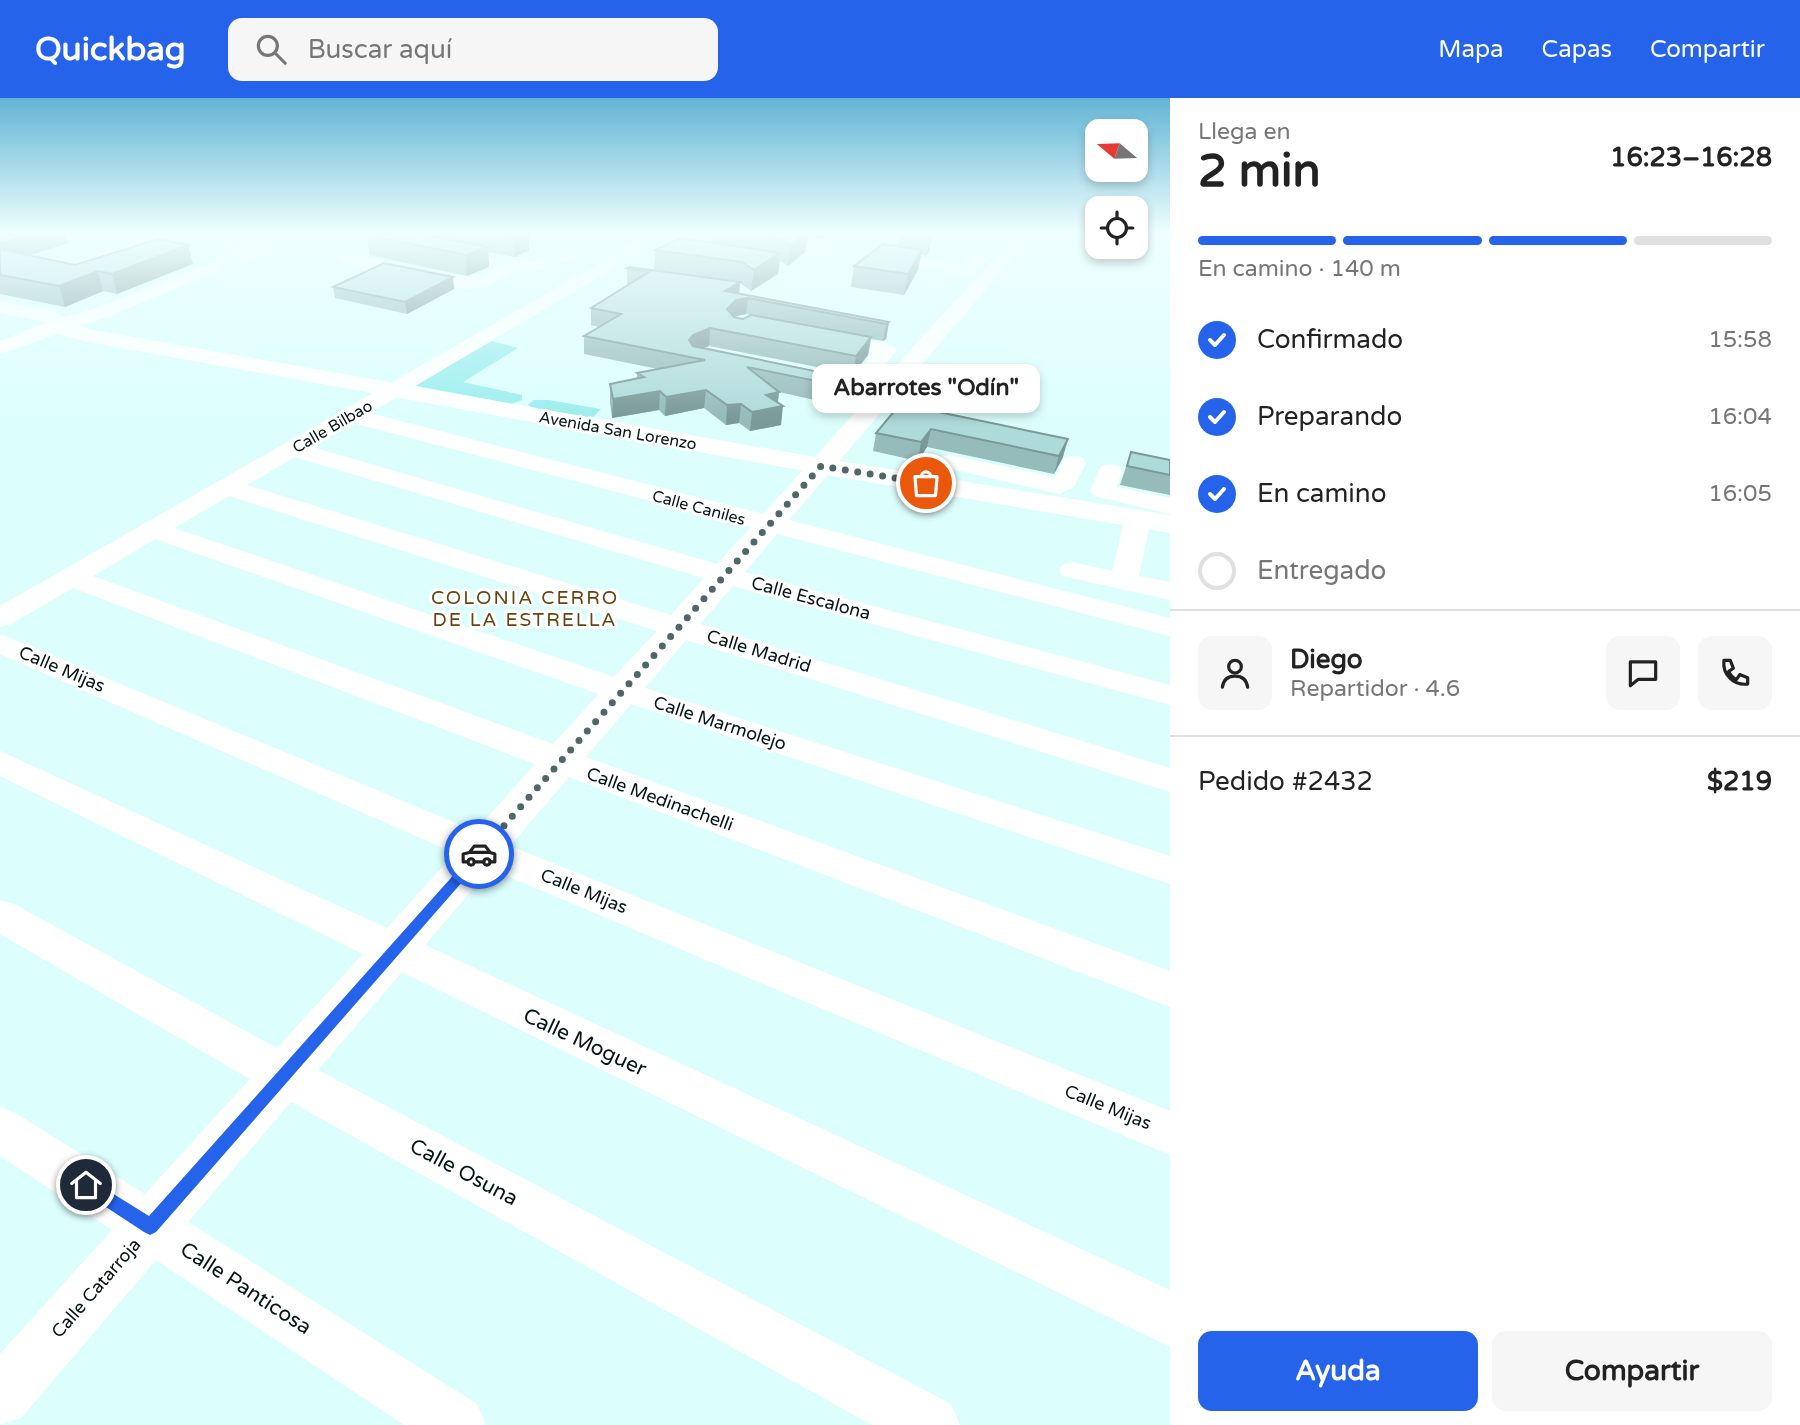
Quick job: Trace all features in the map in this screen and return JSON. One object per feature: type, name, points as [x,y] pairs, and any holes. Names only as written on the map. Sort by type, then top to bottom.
[{"type":"main road","name":"Avenida San Lorenzo","points":[[0,307],[48,316],[59,327]]},
{"type":"main road","name":"Avenida San Lorenzo","points":[[0,322],[59,327],[83,335],[835,468],[1170,524]]},
{"type":"street","points":[[0,348],[147,295]]},
{"type":"street","name":"Calle Bilbao","points":[[0,618],[394,390],[533,295]]},
{"type":"street","name":"Calle Catarroja","points":[[0,1397],[769,525],[835,468],[867,399],[897,351],[958,295]]},
{"type":"street","points":[[807,338],[897,351]]},
{"type":"street","points":[[776,371],[867,399]]},
{"type":"street","name":"Calle Caniles","points":[[350,415],[1170,627]]},
{"type":"street","name":"Calle Escalona","points":[[292,449],[725,575],[1170,695]]},
{"type":"street","points":[[926,483],[943,463],[950,462],[1060,486],[1065,482],[1074,463]]},
{"type":"street","points":[[1110,471],[1103,491],[1170,506]]},
{"type":"street","name":"Calle Madrid","points":[[227,487],[1170,780]]},
{"type":"street","points":[[1125,582],[1138,518]]},
{"type":"street","name":"Calle Marmolejo","points":[[153,530],[623,691],[1170,870]]},
{"type":"street","points":[[1073,570],[1170,592]]},
{"type":"street","name":"Calle Medinachelli","points":[[71,577],[1170,989]]},
{"type":"street","name":"Calle Mijas","points":[[0,643],[483,850],[1170,1133]]},
{"type":"street","name":"Calle Moguer","points":[[0,762],[1170,1320]]},
{"type":"street","name":"Calle Osuna","points":[[0,915],[284,1074],[930,1425]]},
{"type":"street","name":"Calle Panticosa","points":[[0,1129],[456,1425]]},
{"type":"shaded area","points":[[492,341],[518,348],[463,382],[522,395],[522,400],[511,404],[412,385]]},
{"type":"shaded area","points":[[534,400],[601,409],[591,419],[536,409],[528,405]]},
{"type":"building","points":[[371,295],[419,295],[405,302]]},
{"type":"building","points":[[612,295],[746,295],[889,322],[886,324],[748,298],[736,300],[727,309],[734,317],[743,319],[751,315],[871,337],[856,356],[710,328],[693,335],[689,340],[693,346],[839,376],[831,384],[747,367],[779,392],[766,395],[783,406],[752,412],[741,404],[727,405],[706,390],[666,397],[660,391],[613,399],[610,384],[644,377],[637,373],[705,360],[584,336],[621,314],[591,308]]},
{"type":"building","points":[[900,404],[1068,439],[1059,456],[931,429],[921,442],[876,433]]},
{"type":"building","points":[[1131,452],[1170,460],[1170,475],[1127,466]]},
{"type":"way so far","points":[[479,854],[821,466],[926,483]]},
{"type":"place","name":"Abarrotes \"Odín\"","points":[[926,483]]},
{"type":"district","name":"COLONIA CERRO DE LA ESTRELLA","points":[[525,608]]},
{"type":"route","points":[[86,1185],[150,1227],[479,854]]}]
